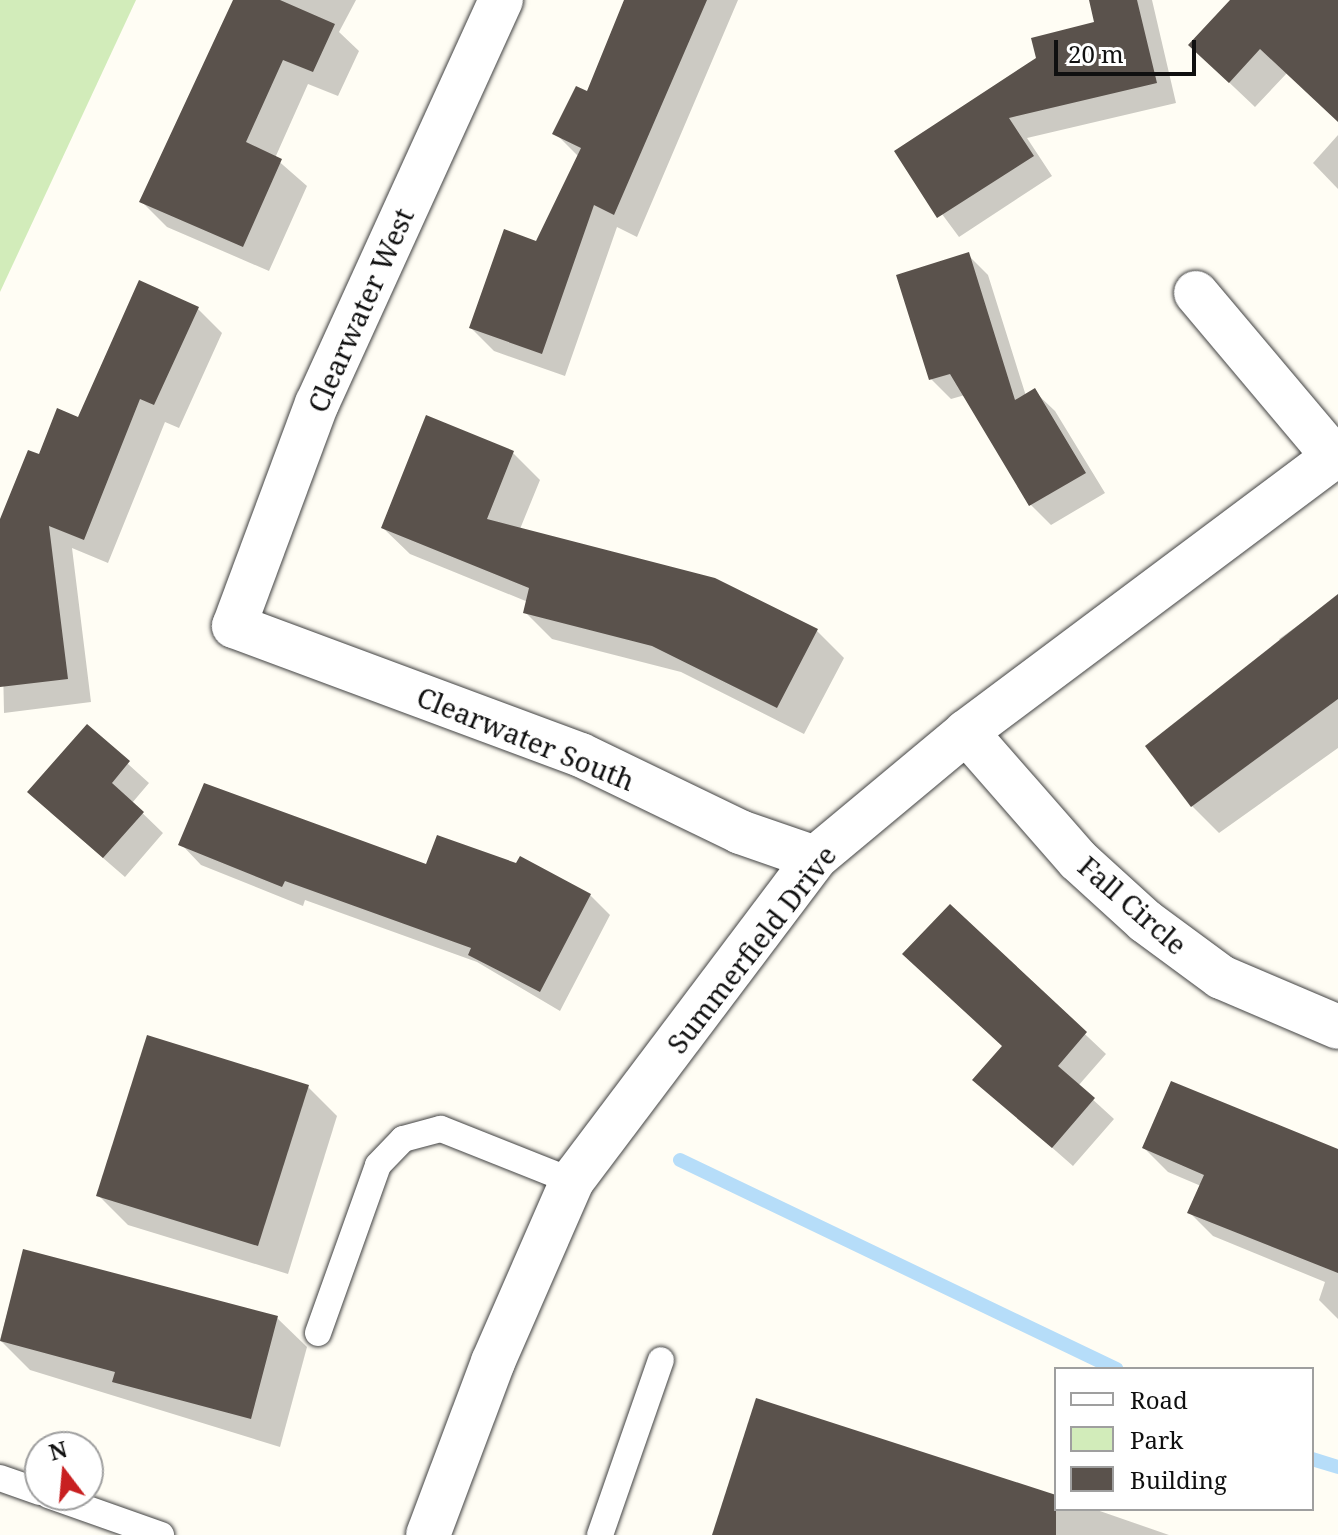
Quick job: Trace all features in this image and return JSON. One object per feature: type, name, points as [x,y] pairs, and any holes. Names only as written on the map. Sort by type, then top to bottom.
[{"type":"street","name":"Clearwater West","points":[[234,626],[317,403],[501,0]]},
{"type":"street","points":[[1196,293],[1336,456]]},
{"type":"street","name":"Summerfield Drive","points":[[428,1535],[572,1181],[815,858],[966,732],[1336,456]]},
{"type":"street","name":"Clearwater South","points":[[234,626],[581,755],[740,832],[815,858]]},
{"type":"street","name":"Fall Circle","points":[[966,732],[1078,860],[1145,921],[1221,977],[1338,1027]]},
{"type":"lane","points":[[318,1333],[378,1165],[403,1139],[441,1129],[572,1181]]},
{"type":"lane","points":[[600,1535],[661,1360]]},
{"type":"lane","points":[[0,1478],[24,1486]]},
{"type":"lane","points":[[93,1511],[161,1535]]},
{"type":"green space","points":[[0,0],[136,0],[0,292]]},
{"type":"building","points":[[233,0],[280,0],[335,24],[313,72],[283,60],[246,142],[282,159],[243,247],[139,202]]},
{"type":"building","points":[[624,0],[707,0],[614,215],[594,205],[542,354],[469,328],[504,229],[536,241],[581,148],[552,134],[576,86],[587,91]]},
{"type":"building","points":[[1089,0],[1137,0],[1157,83],[1009,118],[1034,156],[937,218],[894,151],[1036,58],[1031,38],[1094,22]]},
{"type":"building","points":[[1230,0],[1338,0],[1338,122],[1260,49],[1229,83],[1188,45]]},
{"type":"building","points":[[969,252],[1015,400],[1035,388],[1086,473],[1029,506],[950,374],[929,380],[896,275]]},
{"type":"building","points":[[139,280],[199,307],[154,405],[140,399],[84,540],[49,526],[68,679],[0,687],[0,519],[28,450],[39,454],[57,408],[78,417]]},
{"type":"building","points":[[426,415],[514,451],[487,519],[715,578],[818,629],[777,708],[652,646],[523,613],[529,588],[381,528]]},
{"type":"building","points":[[1338,594],[1338,699],[1191,807],[1145,746]]},
{"type":"building","points":[[87,724],[130,761],[112,783],[144,812],[103,858],[27,792]]},
{"type":"building","points":[[204,783],[426,864],[437,835],[516,863],[520,856],[591,894],[540,992],[468,955],[471,948],[285,881],[282,887],[178,845]]},
{"type":"building","points":[[950,904],[1087,1032],[1058,1066],[1095,1098],[1052,1148],[972,1080],[1002,1046],[902,954]]},
{"type":"building","points":[[147,1035],[309,1085],[258,1246],[96,1196]]},
{"type":"building","points":[[1171,1081],[1338,1149],[1338,1273],[1187,1213],[1204,1175],[1142,1148]]},
{"type":"building","points":[[23,1249],[278,1316],[251,1419],[112,1382],[115,1372],[0,1341]]},
{"type":"building","points":[[756,1398],[1054,1494],[1056,1511],[1056,1535],[712,1535]]},
{"type":"waterway","points":[[680,1160],[1112,1367]]},
{"type":"waterway","points":[[1314,1460],[1338,1467]]}]
